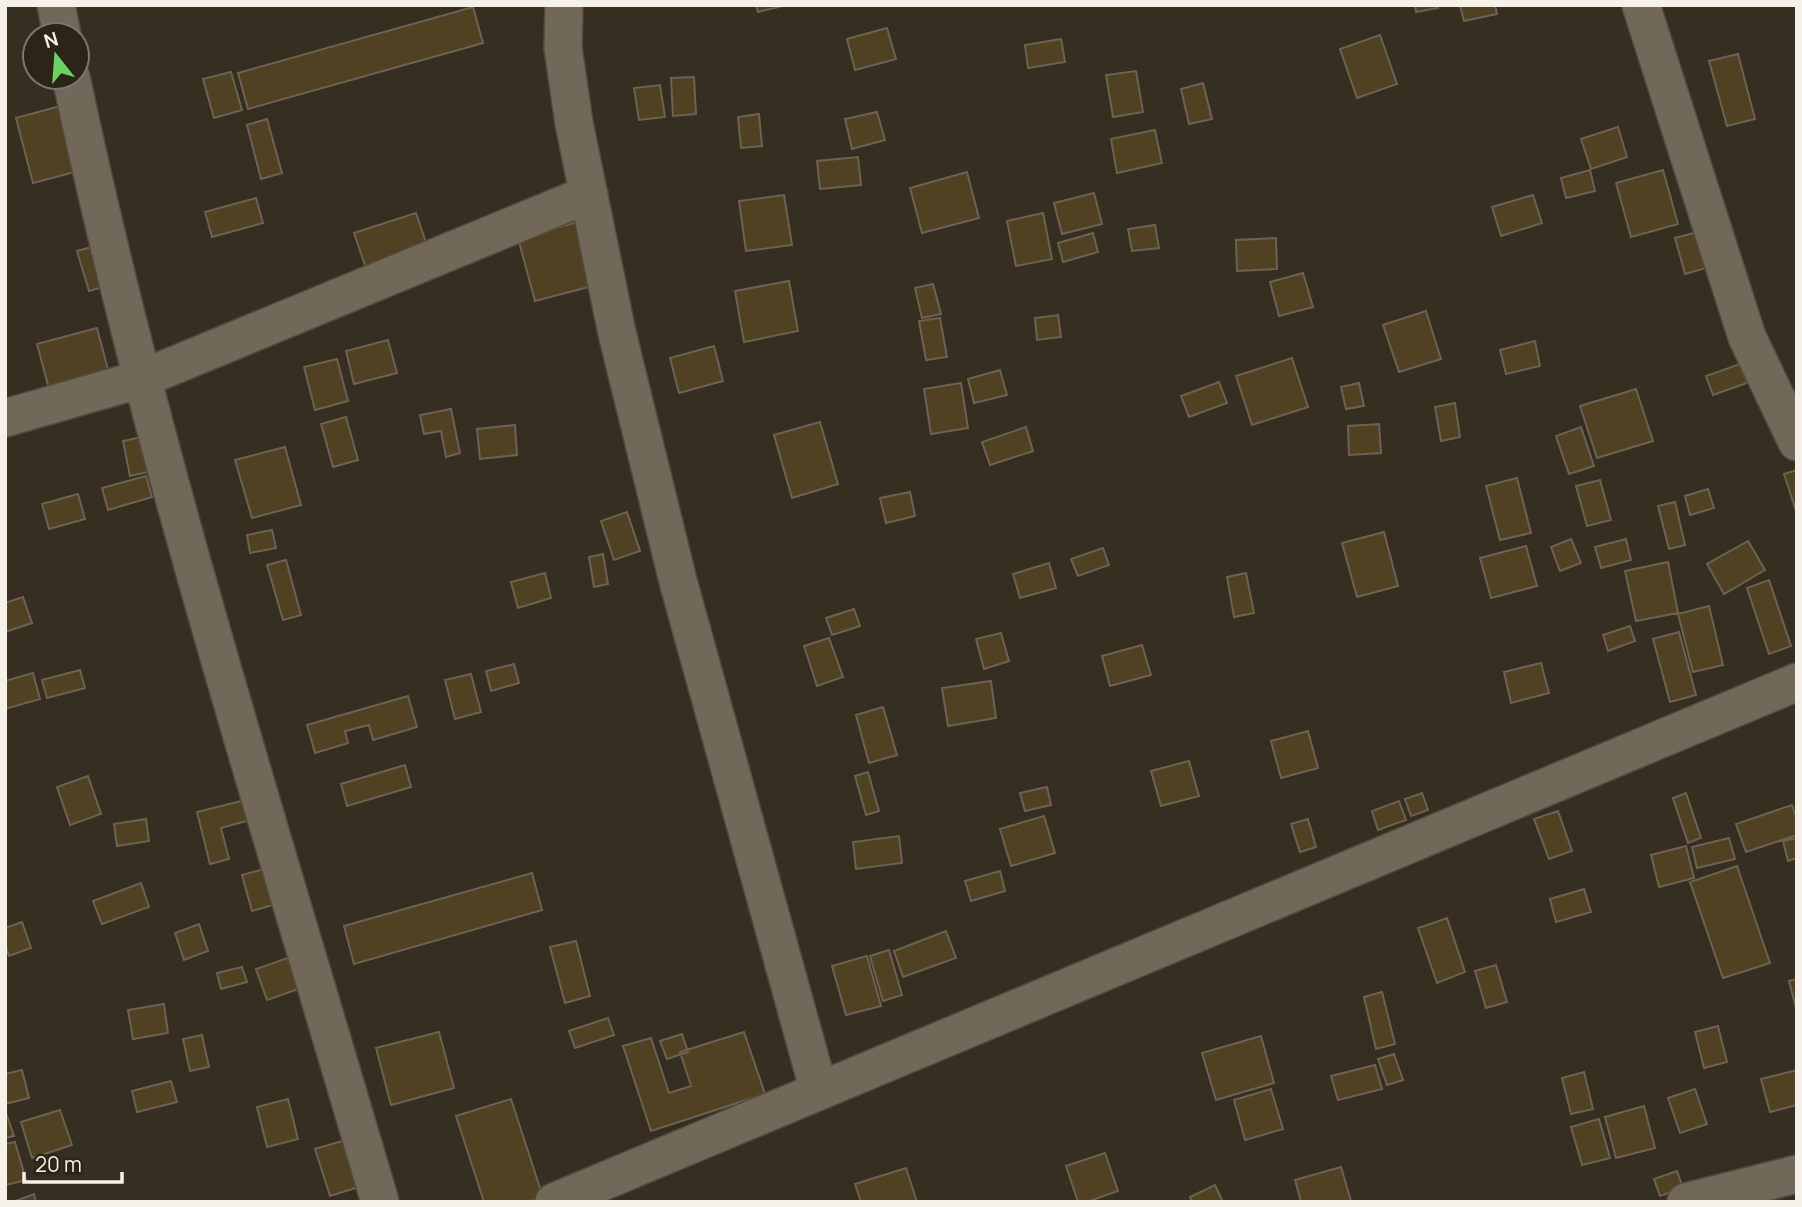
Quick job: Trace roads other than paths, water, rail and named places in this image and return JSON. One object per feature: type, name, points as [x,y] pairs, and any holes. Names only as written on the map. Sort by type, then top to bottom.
[{"type":"street","points":[[564,5],[563,48],[574,123],[617,333],[678,581],[819,1091]]},
{"type":"street","points":[[1642,5],[1747,337],[1797,442]]},
{"type":"street","points":[[74,91],[98,205],[141,379],[380,1202]]},
{"type":"street","points":[[5,418],[141,379],[589,194]]},
{"type":"street","points":[[554,1202],[1797,682]]},
{"type":"street","points":[[1686,1202],[1797,1174]]}]
